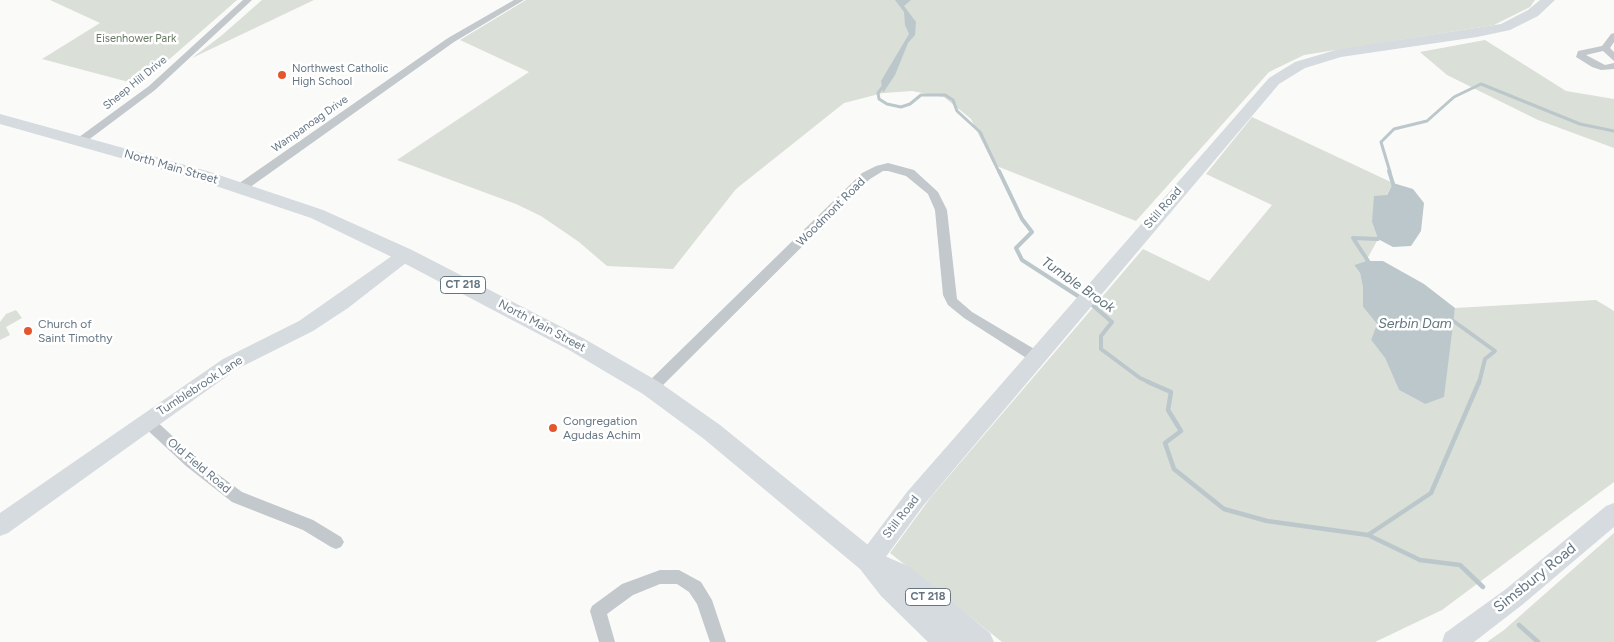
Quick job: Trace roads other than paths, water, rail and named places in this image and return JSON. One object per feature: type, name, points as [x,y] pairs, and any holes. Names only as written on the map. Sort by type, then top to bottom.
[{"type":"main road","name":"North Main Street","points":[[0,119],[242,187],[317,214],[405,255],[576,344],[651,388],[712,432],[869,561],[890,588],[947,642]]},
{"type":"main road","name":"North Main Street","points":[[869,561],[901,575],[981,642]]},
{"type":"street","name":"Sheep Hill Drive","points":[[79,142],[152,88],[248,0]]},
{"type":"street","name":"Wampanoag Drive","points":[[242,187],[451,40],[520,0]]},
{"type":"street","name":"Still Road","points":[[869,561],[914,498],[1260,95],[1288,70],[1320,57],[1338,53],[1477,34],[1505,27],[1533,14],[1548,0]]},
{"type":"street","points":[[1614,36],[1605,48],[1588,50],[1581,53],[1581,57],[1595,65],[1604,68],[1614,66]]},
{"type":"street","points":[[1605,48],[1614,58]]},
{"type":"street","name":"Woodmont Road","points":[[651,388],[866,176],[880,168],[888,167],[910,173],[933,192],[941,210],[949,295],[952,302],[968,316],[1036,357]]},
{"type":"street","name":"Tumblebrook Lane","points":[[0,526],[230,364],[306,326],[341,303],[405,255]]},
{"type":"street","name":"Old Field Road","points":[[147,421],[191,462],[237,498],[308,525],[336,542]]},
{"type":"street","name":"Simsbury Road","points":[[1454,642],[1514,597],[1614,513]]},
{"type":"street","points":[[607,642],[598,611],[628,589],[660,577],[680,576],[695,586],[704,600],[718,642]]},
{"type":"water","points":[[895,0],[911,0],[904,6],[916,22],[915,35],[908,43],[895,75],[883,93],[881,81],[909,34],[905,25],[904,12]]},
{"type":"water","points":[[1393,183],[1413,189],[1424,203],[1421,231],[1411,246],[1393,247],[1378,239],[1372,222],[1374,196],[1387,195]]},
{"type":"water","name":"Serbin Dam","points":[[1366,261],[1383,261],[1424,284],[1455,308],[1444,397],[1425,404],[1399,390],[1385,358],[1371,340],[1377,324],[1363,307],[1363,288],[1360,273],[1354,265]]},
{"type":"waterway","name":"Tumble Brook","points":[[885,84],[878,93],[879,99],[887,104],[901,107],[910,104],[921,95],[945,95],[953,100],[957,111],[980,132],[999,172]]},
{"type":"waterway","points":[[1390,172],[1381,142],[1394,129],[1427,121],[1454,97],[1481,84],[1580,124],[1614,131]]},
{"type":"waterway","name":"Tumble Brook","points":[[999,171],[1022,219],[1032,232],[1016,248],[1022,260],[1081,298]]},
{"type":"waterway","points":[[1389,171],[1394,187]]},
{"type":"waterway","points":[[1370,264],[1353,238],[1378,239],[1380,236]]},
{"type":"waterway","name":"Tumble Brook","points":[[1090,303],[1112,322],[1101,336],[1101,349],[1140,378],[1151,383]]},
{"type":"waterway","points":[[1452,320],[1495,351],[1485,359],[1479,383]]},
{"type":"waterway","name":"Tumble Brook","points":[[1148,382],[1171,392],[1168,410],[1181,431],[1165,443],[1174,469],[1224,509],[1267,521],[1368,535]]},
{"type":"waterway","points":[[1368,535],[1431,493],[1479,382]]},
{"type":"waterway","name":"Tumble Brook","points":[[1368,535],[1420,560],[1460,565],[1483,587]]},
{"type":"waterway","name":"Tumble Brook","points":[[1519,625],[1538,642]]},
{"type":"place","name":"Northwest Catholic High School","points":[[282,75]]},
{"type":"place","name":"Church of Saint Timothy","points":[[28,331]]},
{"type":"place","name":"Congregation Agudas Achim","points":[[553,428]]},
{"type":"park label","name":"Eisenhower Park","points":[[136,39]]}]
